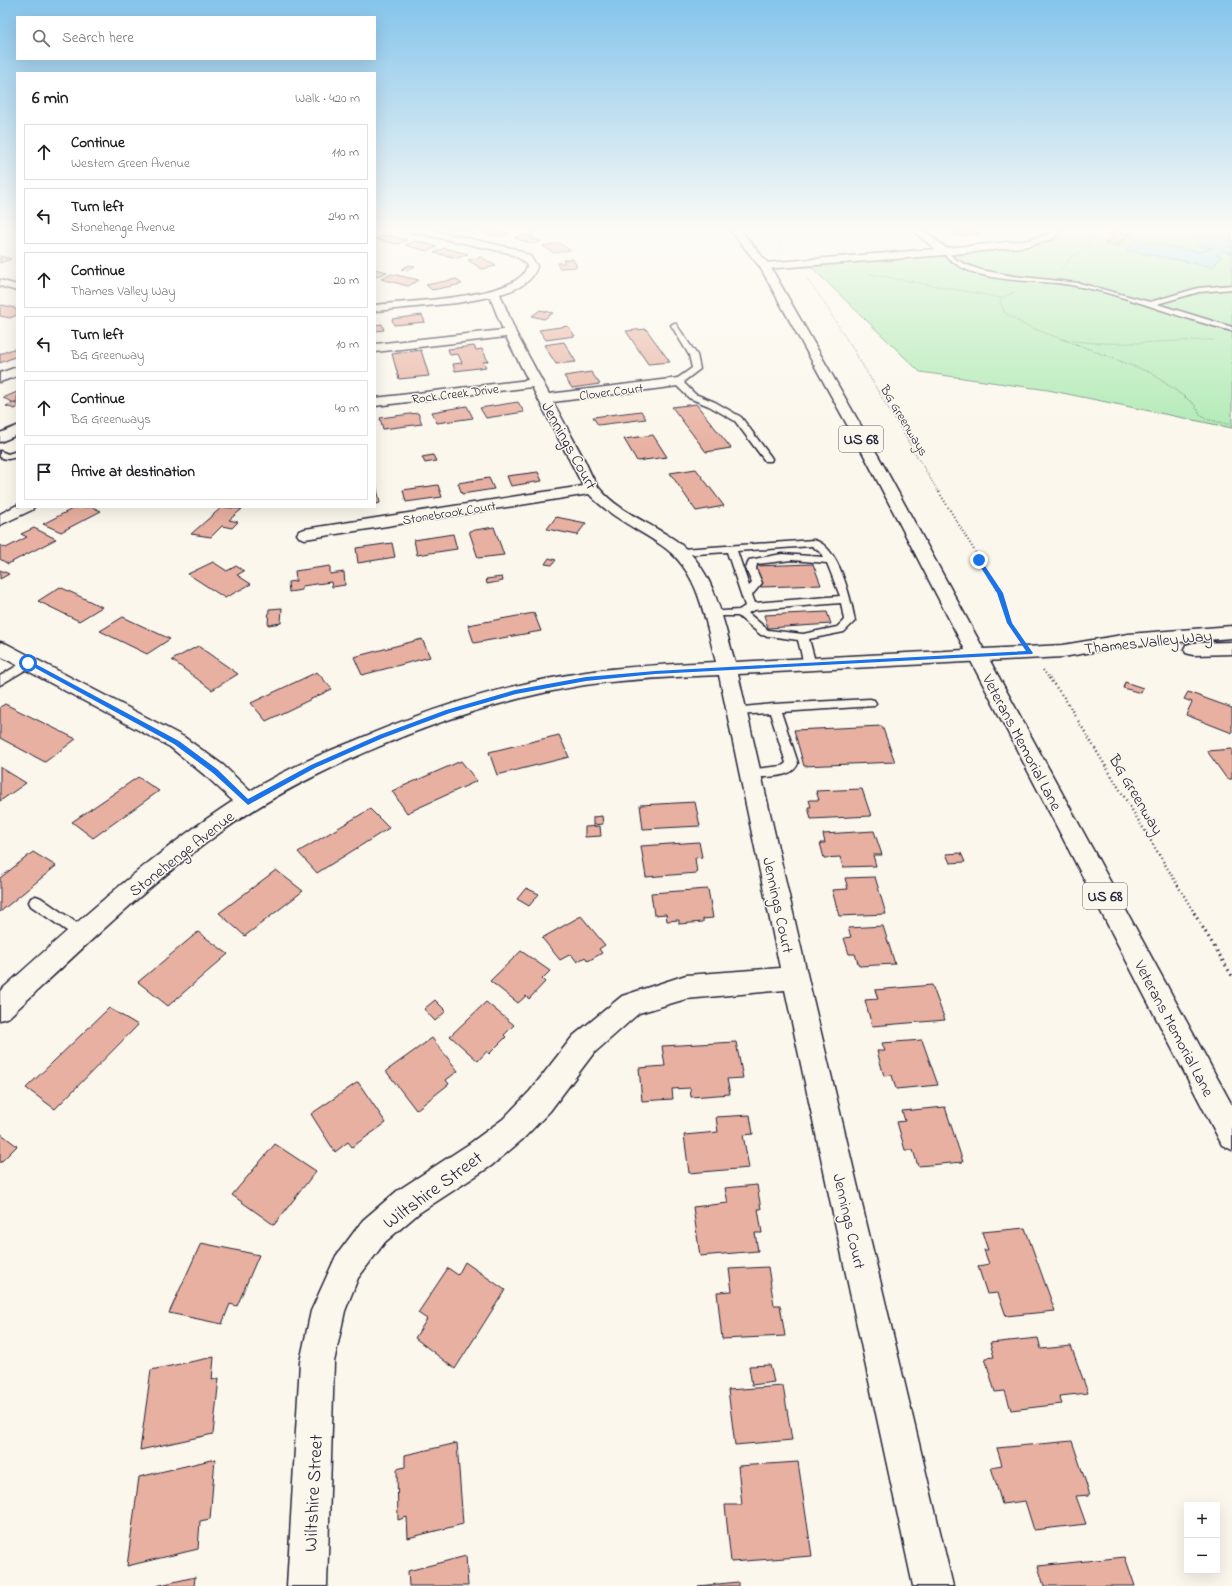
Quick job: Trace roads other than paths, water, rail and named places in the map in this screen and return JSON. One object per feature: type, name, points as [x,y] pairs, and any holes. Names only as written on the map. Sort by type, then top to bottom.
[{"type":"street","points":[[416,302],[420,303]]},
{"type":"street","points":[[376,308],[428,302]]},
{"type":"street","name":"Jennings Court","points":[[498,302],[510,333],[535,383],[592,489],[606,504],[617,512],[660,536],[682,552],[697,571],[703,584],[727,669],[795,978],[933,1586]]},
{"type":"street","name":"Veterans Memorial Lane","points":[[785,302],[873,459],[1232,1135]]},
{"type":"street","points":[[376,348],[510,333]]},
{"type":"street","points":[[0,378],[16,371]]},
{"type":"street","name":"Clover Court","points":[[544,399],[678,382]]},
{"type":"street","name":"Rock Creek Drive","points":[[376,402],[535,383]]},
{"type":"street","points":[[0,438],[16,430]]},
{"type":"street","name":"Stonebrook Court","points":[[305,534],[575,493],[592,489]]},
{"type":"street","points":[[0,520],[24,508]]},
{"type":"street","name":"Thames Valley Way","points":[[1064,651],[1128,640],[1232,632]]},
{"type":"street","points":[[0,648],[177,742],[215,771],[248,802]]},
{"type":"street","name":"Thames Valley Way","points":[[977,656],[1064,651],[1232,648]]},
{"type":"street","name":"Stonehenge Avenue","points":[[0,1008],[82,934],[178,852],[248,802],[313,766],[381,736],[448,712],[500,697],[586,679],[655,673],[977,656]]},
{"type":"street","name":"Wiltshire Street","points":[[308,1586],[317,1362],[328,1311],[347,1267],[374,1231],[408,1202],[480,1155],[513,1129],[540,1101],[583,1045],[631,1004],[686,987],[795,978]]},
{"type":"lane","points":[[1145,302],[1232,329]]},
{"type":"lane","points":[[1151,304],[1157,302]]},
{"type":"lane","points":[[674,325],[693,355],[696,369],[678,382],[692,396],[712,404],[738,419],[768,458]]},
{"type":"lane","points":[[0,454],[7,457],[16,454]]},
{"type":"lane","points":[[682,552],[814,543],[825,551],[831,561],[846,599],[850,621],[840,630],[812,630],[803,637]]},
{"type":"lane","points":[[731,549],[751,607]]},
{"type":"lane","points":[[746,596],[757,583],[751,569],[753,562],[784,557],[812,558],[831,561]]},
{"type":"lane","points":[[712,614],[741,613],[751,607],[775,604],[846,599]]},
{"type":"lane","points":[[801,602],[806,613]]},
{"type":"lane","points":[[775,604],[780,614]]},
{"type":"lane","points":[[741,613],[765,633],[787,631],[803,637]]},
{"type":"lane","points":[[803,637],[810,666]]},
{"type":"lane","points":[[0,681],[28,663]]},
{"type":"lane","points":[[736,710],[870,703]]},
{"type":"lane","points":[[750,773],[784,770],[791,767],[792,763],[774,708]]},
{"type":"lane","points":[[36,902],[82,934]]}]
